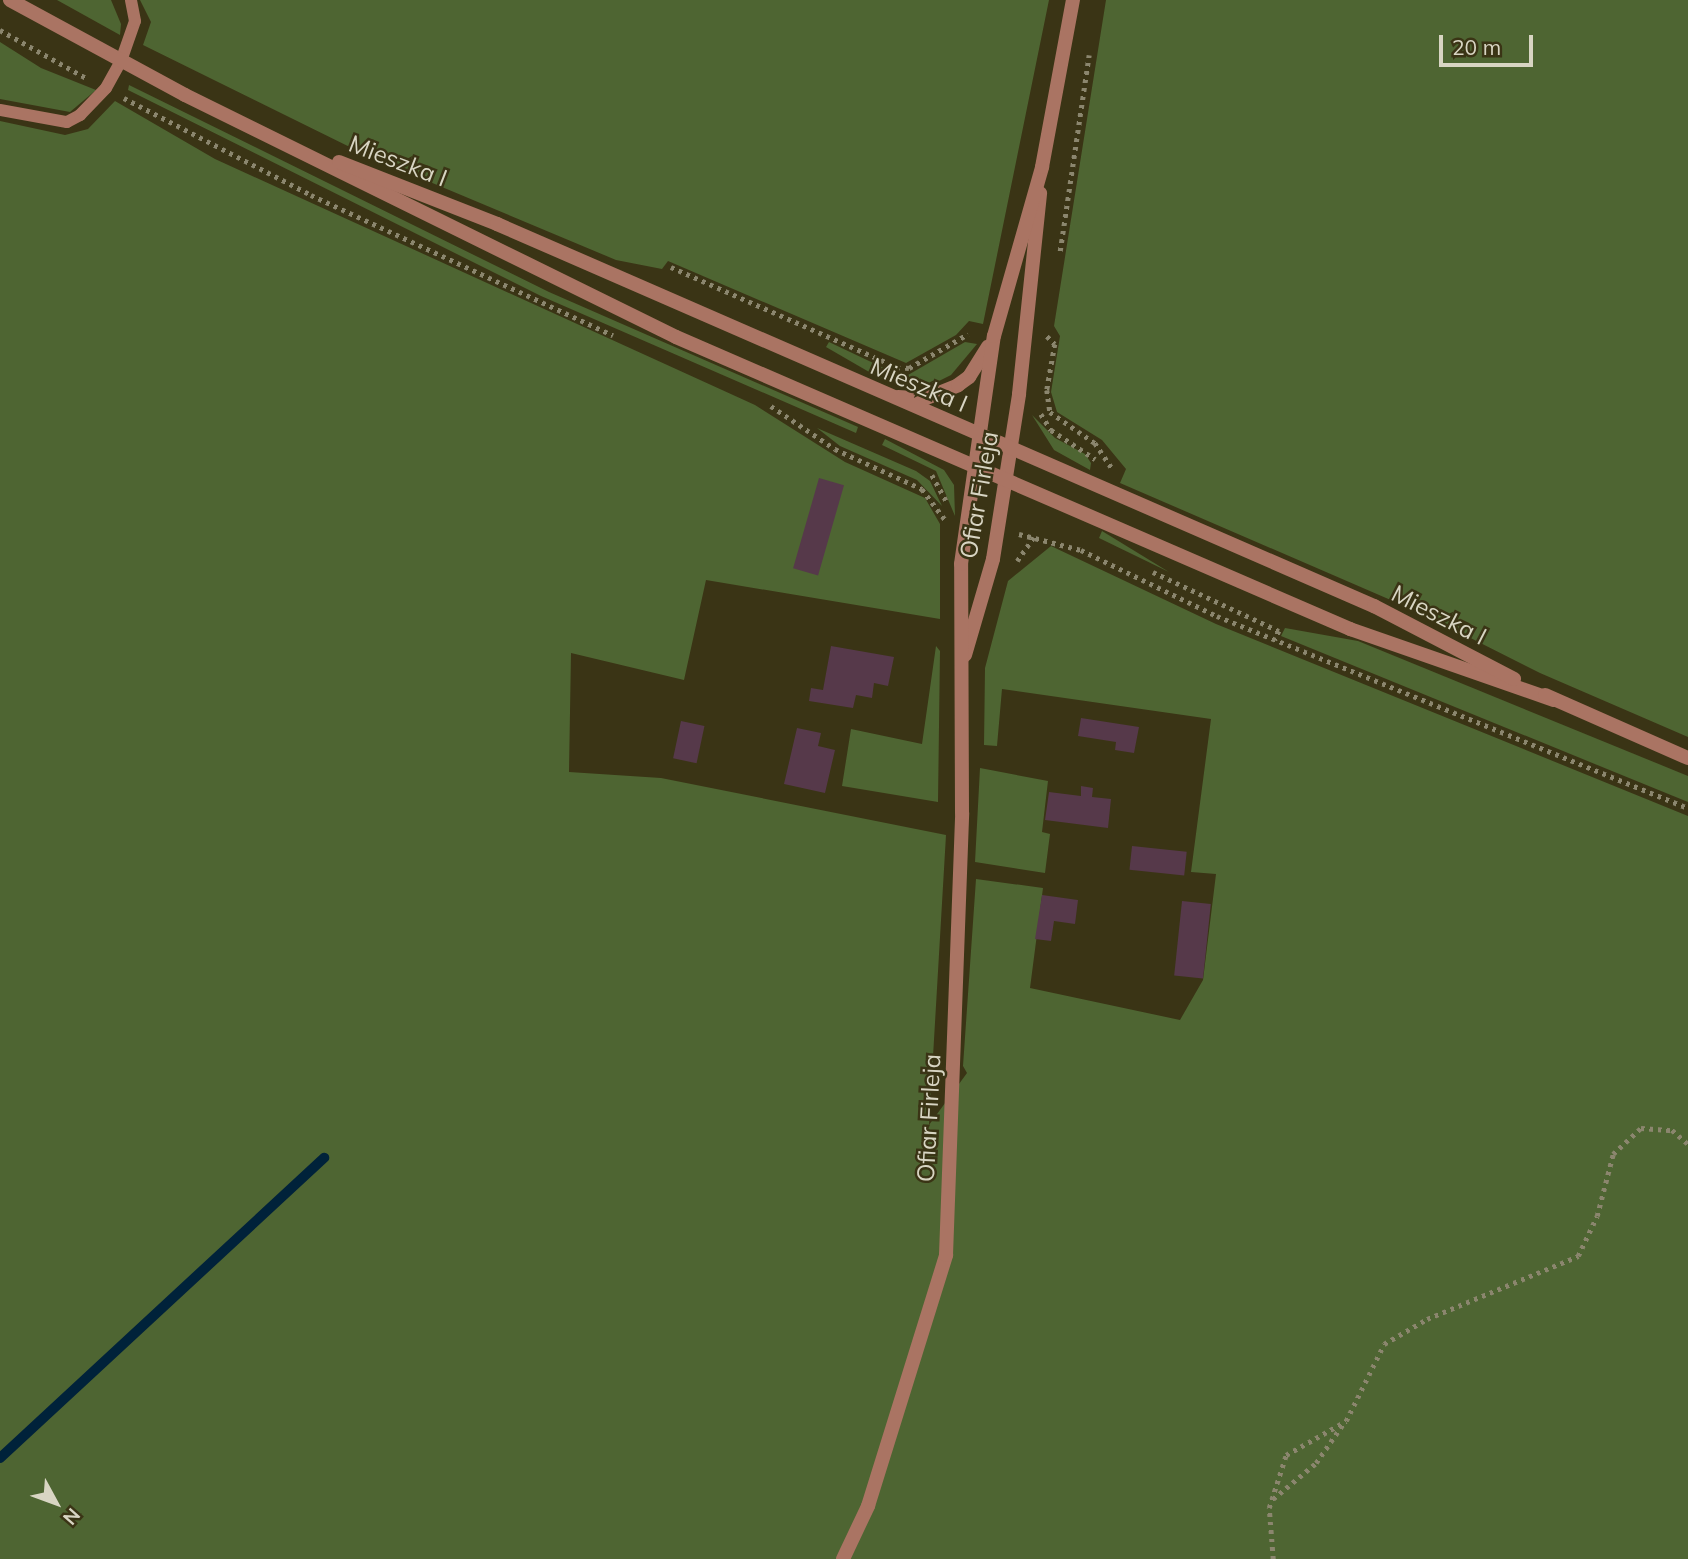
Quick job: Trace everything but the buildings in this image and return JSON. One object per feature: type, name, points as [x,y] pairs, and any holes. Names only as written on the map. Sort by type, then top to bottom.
[{"type":"street","name":"Mieszka I","points":[[10,0],[121,61],[565,286],[1350,629],[1554,700]]},
{"type":"street","name":"Ofiar Firleja","points":[[843,1559],[868,1506],[946,1255],[956,1044],[963,662],[959,614],[967,523],[994,336],[1042,167],[1073,0]]},
{"type":"street","name":"Mieszka I","points":[[259,131],[497,224],[887,397],[1010,447],[1374,606],[1554,700],[1688,758]]},
{"type":"street","name":"Ofiar Firleja","points":[[963,662],[998,529],[1034,280],[1042,167]]},
{"type":"street","name":"Ofiar Firleja","points":[[887,397],[924,399],[958,385],[981,360],[994,336]]},
{"type":"lane","points":[[0,110],[67,122],[80,115],[106,88],[121,61],[135,21],[131,0]]},
{"type":"path","points":[[0,30],[311,195],[626,340]]},
{"type":"path","points":[[1059,261],[1091,40]]},
{"type":"path","points":[[671,267],[897,367],[909,368],[969,334],[994,336]]},
{"type":"path","points":[[1049,324],[1045,348],[1054,351]]},
{"type":"path","points":[[1047,335],[1055,344],[1047,390],[1050,412],[1107,456],[1112,469],[1105,489]]},
{"type":"path","points":[[762,401],[835,449],[922,489],[948,520],[967,523]]},
{"type":"path","points":[[1037,408],[1051,430],[1092,454],[1096,461],[1089,482]]},
{"type":"path","points":[[792,419],[804,421]]},
{"type":"path","points":[[925,470],[942,489],[948,505]]},
{"type":"path","points":[[1064,544],[1079,509]]},
{"type":"path","points":[[948,530],[949,513]]},
{"type":"path","points":[[1081,550],[1094,516]]},
{"type":"path","points":[[998,529],[1081,550],[1275,640],[1688,808]]},
{"type":"path","points":[[1147,569],[1279,631],[1275,640]]},
{"type":"path","points":[[1272,1500],[1316,1463],[1346,1421],[1384,1344],[1427,1319],[1578,1256],[1597,1216],[1613,1154],[1641,1128],[1672,1130],[1688,1144]]},
{"type":"path","points":[[1273,1559],[1272,1500],[1286,1455],[1346,1421]]},
{"type":"green space","points":[[57,0],[111,0],[121,24],[120,35]]},
{"type":"green space","points":[[140,0],[1049,0],[983,324],[969,321],[956,335],[906,363],[668,261],[662,269],[616,260],[368,156],[143,45],[151,22]]},
{"type":"green space","points":[[1106,0],[1688,0],[1688,737],[1540,673],[1423,614],[1120,483],[1126,469],[1102,440],[1057,412],[1051,392],[1060,336],[1054,326]]},
{"type":"green space","points":[[0,42],[41,68],[96,90],[70,112],[0,99]]},
{"type":"green space","points":[[129,85],[549,292],[858,427],[856,433],[541,296],[128,90]]},
{"type":"green space","points":[[115,101],[215,159],[755,405],[845,462],[925,498],[940,524],[940,619],[706,580],[684,680],[571,653],[569,772],[661,778],[946,835],[929,1125],[967,1073],[963,1066],[976,879],[1043,888],[1030,988],[1180,1020],[1203,980],[1216,874],[1191,872],[1211,719],[1002,689],[997,746],[984,745],[985,668],[1008,581],[1051,546],[1216,624],[1688,816],[1688,1559],[0,1559],[0,121],[65,135],[88,129]]},
{"type":"green space","points":[[829,342],[888,370],[883,380],[826,347]]},
{"type":"green space","points":[[965,342],[977,344],[951,375],[935,383],[902,385],[908,375]]},
{"type":"green space","points":[[1032,415],[1055,438],[1085,454],[1091,463],[1090,470],[1054,450]]},
{"type":"green space","points":[[817,428],[916,471],[930,481],[942,506],[917,480],[840,446]]},
{"type":"green space","points":[[885,439],[944,470],[954,485],[955,516],[936,471],[882,445]]},
{"type":"green space","points":[[1102,531],[1169,572],[1099,538]]},
{"type":"green space","points":[[1285,628],[1358,641],[1688,776],[1688,802],[1281,636]]},
{"type":"green space","points":[[936,646],[940,651],[938,802],[842,786],[851,729],[922,744]]},
{"type":"green space","points":[[980,768],[1048,781],[1042,832],[1050,834],[1045,873],[975,862]]},
{"type":"waterway","points":[[0,1458],[324,1158]]}]
